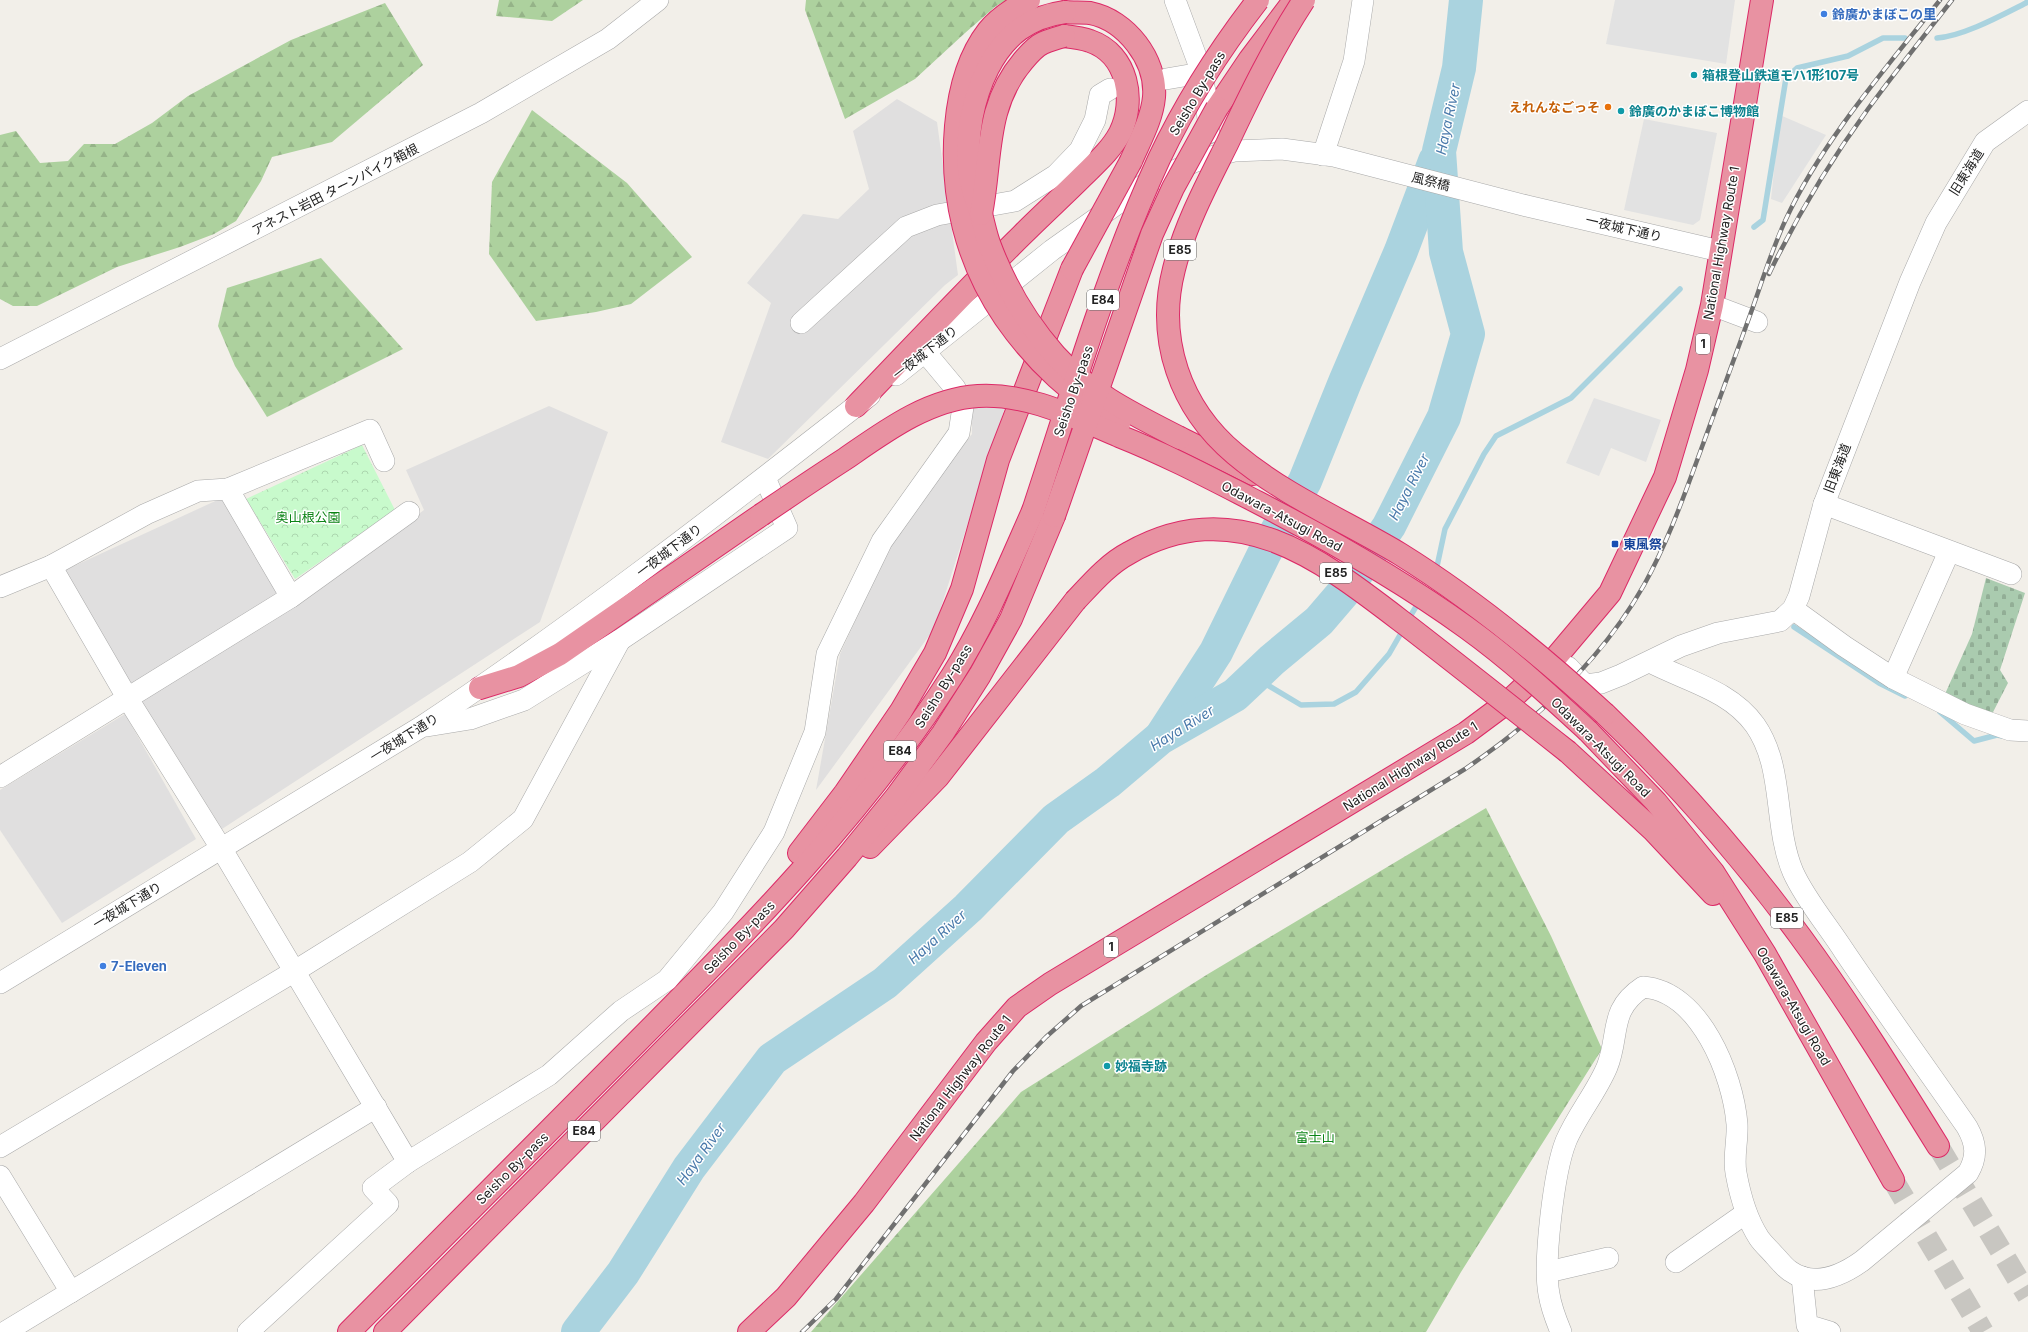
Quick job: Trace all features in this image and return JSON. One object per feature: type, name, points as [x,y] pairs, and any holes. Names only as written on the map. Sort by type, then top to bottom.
[{"type":"highway","points":[[1029,0],[1010,10],[989,30],[975,51],[963,79],[957,109],[954,154],[956,194],[963,224],[973,255],[989,289],[1005,317],[1038,358],[1061,382],[1085,403],[1169,456]]},
{"type":"highway","name":"Seisho By-pass","points":[[349,1332],[720,958],[794,879],[861,803],[913,735],[953,673],[993,603],[1033,511],[1114,268],[1160,158],[1192,97],[1214,61],[1258,0]]},
{"type":"highway","name":"Seisho By-pass","points":[[385,1332],[784,929],[847,857],[896,797],[943,733],[980,675],[1011,619],[1054,516],[1152,234],[1173,188],[1217,108],[1250,59],[1295,0]]},
{"type":"highway","name":"E85","points":[[1278,486],[1235,454],[1197,413],[1182,387],[1173,361],[1169,328],[1168,301],[1174,269],[1182,244],[1205,188],[1268,61],[1304,0]]},
{"type":"highway","name":"National Highway Route 1","points":[[749,1332],[786,1297],[859,1209],[986,1042],[1017,1007],[1057,980],[1466,733],[1509,701],[1557,656],[1610,593],[1665,477],[1697,370],[1712,305],[1762,0]]},
{"type":"highway","points":[[720,958],[845,793],[901,711],[935,653],[962,589],[998,460],[1072,269],[1131,161],[1150,119],[1154,96],[1151,73],[1143,53],[1127,33],[1109,20],[1090,13],[1065,12],[1048,15],[1028,23],[1009,38],[994,56],[984,76],[975,102],[970,129],[969,166],[971,186],[990,245],[1018,304],[1055,354],[1072,372],[1125,410],[1278,486]]},
{"type":"highway","points":[[856,406],[1022,235],[1100,159],[1120,132],[1127,116],[1129,102],[1128,87],[1123,72],[1105,49],[1092,41],[1064,36],[1042,43],[1010,76],[998,106],[990,138],[986,186],[981,215]]},
{"type":"highway","points":[[480,688],[519,676],[560,654],[887,430],[912,416],[956,400],[977,396],[1002,397],[1044,404],[1169,456]]},
{"type":"highway","name":"Odawara-Atsugi Road","points":[[1169,456],[1334,543],[1434,605],[1508,660],[1588,731],[1656,802],[1687,838],[1737,908],[1893,1180]]},
{"type":"highway","name":"Odawara-Atsugi Road","points":[[1278,486],[1399,554],[1452,588],[1524,642],[1639,746],[1684,795],[1767,893],[1837,988],[1938,1146]]},
{"type":"highway","name":"E85","points":[[784,929],[899,819],[938,777],[1075,601],[1101,574],[1128,553],[1156,540],[1186,532],[1215,528],[1243,530],[1272,539],[1301,552],[1329,568],[1485,686],[1568,752],[1654,831],[1695,874],[1764,954]]},
{"type":"street","name":"アネスト岩田 ターンパイク箱根","points":[[0,359],[481,113],[608,39],[658,0]]},
{"type":"street","points":[[1175,0],[1201,73],[1206,95],[1212,157]]},
{"type":"street","points":[[1329,155],[1354,61],[1363,0]]},
{"type":"street","points":[[1166,79],[1201,73]]},
{"type":"street","points":[[801,323],[906,227],[937,215],[1015,201],[1056,175],[1080,150],[1095,120],[1100,95],[1110,89]]},
{"type":"street","name":"旧東海道","points":[[1557,656],[1585,685],[1601,683],[1650,662],[1681,646],[1718,633],[1780,621],[1793,609],[1799,596],[1824,504],[1910,282],[1936,223],[1985,142],[2028,111]]},
{"type":"street","name":"一夜城下通り","points":[[0,983],[421,727],[480,688],[554,636],[765,478],[1052,250],[1145,184],[1196,161],[1234,151],[1282,149],[1329,155]]},
{"type":"street","name":"風祭橋","points":[[1329,155],[1527,206]]},
{"type":"street","name":"一夜城下通り","points":[[1527,206],[1720,251]]},
{"type":"street","points":[[1712,305],[1757,322]]},
{"type":"street","points":[[248,1332],[388,1204],[373,1188],[408,1162],[549,1076],[621,1011],[668,980],[727,906],[774,832],[815,732],[827,654],[882,541],[959,433],[963,407],[961,400],[955,388],[925,352]]},
{"type":"street","points":[[0,587],[51,566],[146,514],[191,494],[228,489],[370,430],[384,461]]},
{"type":"street","points":[[421,727],[470,719],[524,700],[620,640],[787,528],[765,478]]},
{"type":"street","points":[[228,489],[291,597]]},
{"type":"street","points":[[1824,504],[2011,574]]},
{"type":"street","points":[[0,777],[291,597],[409,512]]},
{"type":"street","points":[[1893,678],[1948,554]]},
{"type":"street","points":[[51,566],[128,699],[221,848],[408,1162]]},
{"type":"street","points":[[1793,609],[1844,646],[1893,678],[1966,714],[2010,730],[2028,731]]},
{"type":"street","points":[[0,1147],[295,972],[470,862],[523,819],[620,640]]},
{"type":"street","points":[[1561,1332],[1549,1294],[1548,1272],[1552,1209],[1561,1154],[1567,1140],[1595,1092],[1607,1065],[1616,1024],[1623,1006],[1631,995],[1643,987],[1662,990],[1682,1002],[1702,1027],[1721,1060],[1733,1095],[1737,1125],[1735,1170],[1746,1213],[1759,1239],[1789,1271],[1802,1277],[1815,1280],[1830,1278],[1846,1272],[1862,1261],[1968,1173],[1974,1163],[1975,1153],[1973,1138],[1855,967],[1794,873],[1783,841],[1778,794],[1772,767],[1765,743],[1754,724],[1740,708],[1721,694],[1650,662]]},
{"type":"street","points":[[6,1332],[376,1107]]},
{"type":"street","points":[[0,1176],[71,1292]]},
{"type":"street","points":[[1676,1262],[1746,1213]]},
{"type":"street","points":[[1548,1272],[1608,1258]]},
{"type":"street","points":[[1802,1277],[1807,1325],[1830,1332]]},
{"type":"shaded area","points":[[1615,0],[1735,0],[1726,64],[1606,44]]},
{"type":"shaded area","points":[[897,99],[937,122],[958,275],[945,285],[768,459],[721,442],[771,303],[747,283],[803,214],[838,219],[869,189],[853,131]]},
{"type":"shaded area","points":[[1780,115],[1826,135],[1782,203],[1771,199]]},
{"type":"shaded area","points":[[1644,119],[1717,133],[1700,220],[1693,225],[1624,210]]},
{"type":"shaded area","points":[[1594,398],[1661,420],[1646,462],[1611,448],[1599,476],[1566,463]]},
{"type":"shaded area","points":[[549,406],[608,432],[540,622],[222,829],[61,572],[224,497],[289,609],[424,510],[406,470]]},
{"type":"shaded area","points":[[1005,407],[934,629],[816,790],[840,654],[892,541],[972,434],[972,408]]},
{"type":"shaded area","points":[[125,714],[196,839],[62,923],[0,830],[0,790]]},
{"type":"green space","points":[[499,0],[583,0],[552,21],[496,16]]},
{"type":"green space","points":[[806,0],[1007,0],[996,6],[915,79],[845,119],[805,10]]},
{"type":"green space","points":[[385,3],[423,65],[332,142],[272,157],[261,181],[236,221],[214,234],[180,247],[117,267],[37,306],[13,306],[0,299],[0,135],[16,131],[40,163],[68,161],[84,144],[115,144],[152,123],[188,96],[291,40]]},
{"type":"green space","points":[[532,110],[627,183],[692,257],[631,304],[596,312],[536,321],[489,254],[492,182]]},
{"type":"green space","points":[[321,258],[403,349],[267,417],[235,366],[218,326],[227,288]]},
{"type":"green space","name":"奥山根公園","points":[[362,445],[395,510],[295,579],[246,499]]},
{"type":"green space","points":[[1986,578],[2025,593],[2000,670],[2008,683],[1991,716],[1945,694],[1972,634]]},
{"type":"green space","name":"富士山","points":[[1486,808],[1551,936],[1602,1049],[1461,1272],[1426,1332],[811,1332],[1021,1092],[1208,974]]},
{"type":"waterway","name":"Haya River","points":[[578,1332],[623,1273],[689,1168],[772,1059],[885,983],[968,908],[1056,819],[1108,782],[1160,738],[1235,695],[1272,660],[1319,621],[1343,593],[1389,526],[1444,417],[1468,334],[1446,252],[1439,151],[1459,68],[1466,0]]},
{"type":"waterway","points":[[1937,38],[1959,33],[1983,24],[2026,3],[2028,0]]},
{"type":"waterway","points":[[1754,227],[1763,220],[1786,78],[1797,68],[1848,56],[1883,38],[1905,38]]},
{"type":"waterway","points":[[1163,734],[1216,652],[1264,554],[1305,481],[1345,382],[1401,251],[1435,161]]},
{"type":"waterway","points":[[1436,571],[1445,529],[1484,454],[1496,436],[1571,398],[1680,289]]},
{"type":"waterway","points":[[1408,620],[1420,600]]},
{"type":"waterway","points":[[1794,627],[1879,683],[1905,696]]},
{"type":"waterway","points":[[1254,677],[1301,705],[1334,704],[1356,692],[1389,654],[1404,628]]},
{"type":"waterway","points":[[1940,712],[1974,741],[1997,735],[2002,736]]},
{"type":"tunnel","points":[[1938,1146],[2028,1296]]},
{"type":"tunnel","points":[[1893,1180],[1983,1332]]},
{"type":"railway","points":[[802,1332],[836,1299],[1013,1071],[1046,1037],[1081,1006],[1465,769],[1492,750],[1542,709],[1587,664],[1627,613],[1652,571],[1678,512],[1766,268],[1786,219],[1801,190],[1818,161],[1857,105],[1940,0]]},
{"type":"railway","points":[[1769,274],[1803,210],[1840,149],[1878,95],[1952,0]]},
{"type":"place","name":"鈴廣かまぼこの里","points":[[1824,14]]},
{"type":"place","name":"箱根登山鉄道モハ1形107号","points":[[1694,75]]},
{"type":"place","name":"えれんなごっそ","points":[[1608,107]]},
{"type":"place","name":"鈴廣のかまぼこ博物館","points":[[1621,111]]},
{"type":"place","name":"東風祭","points":[[1615,544]]},
{"type":"place","name":"7-Eleven","points":[[103,966]]},
{"type":"place","name":"妙福寺跡","points":[[1107,1066]]}]
